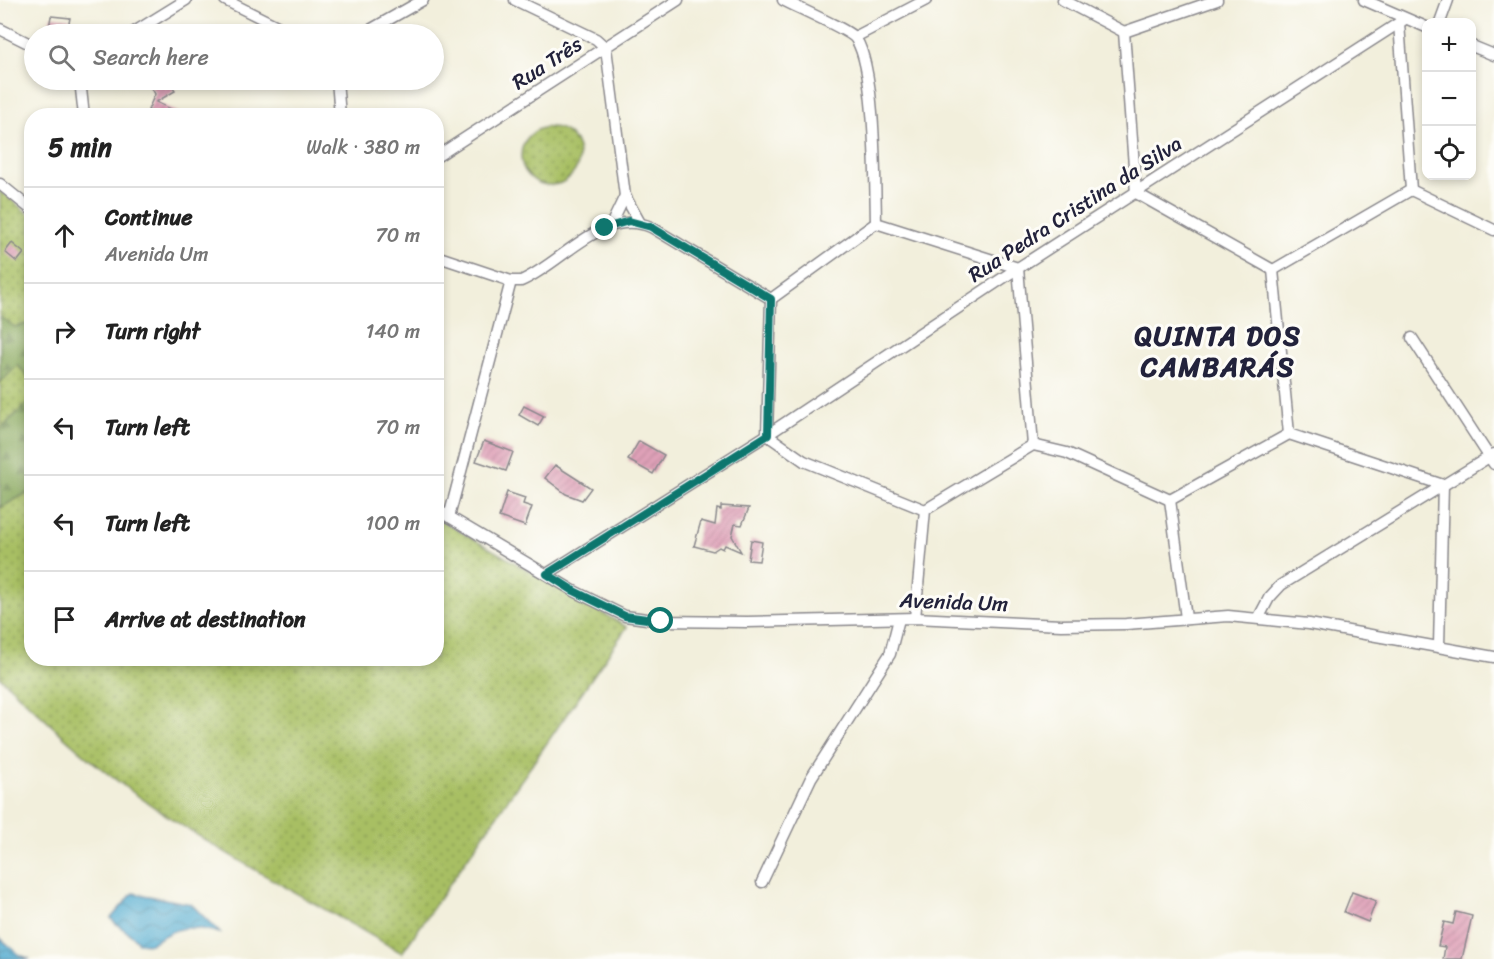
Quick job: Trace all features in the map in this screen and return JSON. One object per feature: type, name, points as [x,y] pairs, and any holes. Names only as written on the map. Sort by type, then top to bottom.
[{"type":"street","points":[[147,24],[186,0]]},
{"type":"street","points":[[225,0],[272,24]]},
{"type":"street","points":[[381,24],[423,0]]},
{"type":"street","points":[[515,0],[596,39],[606,48],[625,196],[640,223]]},
{"type":"street","name":"Rua Três","points":[[444,152],[678,0]]},
{"type":"street","points":[[783,0],[855,38],[863,56],[868,84],[876,223]]},
{"type":"street","points":[[855,38],[926,0]]},
{"type":"street","points":[[1063,0],[1124,32],[1217,0]]},
{"type":"street","points":[[1364,0],[1402,21],[1422,26]]},
{"type":"street","points":[[1441,18],[1448,0]]},
{"type":"street","points":[[1402,21],[1412,190]]},
{"type":"street","name":"Rua Pedra Cristina da Silva","points":[[547,574],[768,435],[1018,268],[1402,21]]},
{"type":"street","points":[[0,29],[24,41]]},
{"type":"street","points":[[1124,32],[1136,193],[1273,270]]},
{"type":"street","points":[[1476,48],[1494,55]]},
{"type":"street","points":[[81,90],[83,108]]},
{"type":"street","points":[[338,90],[339,108]]},
{"type":"street","points":[[0,184],[24,204]]},
{"type":"street","points":[[1412,190],[1494,230]]},
{"type":"street","points":[[1273,270],[1412,190]]},
{"type":"street","points":[[611,225],[625,196]]},
{"type":"street","points":[[444,259],[511,282],[532,276],[611,225],[629,221],[640,223],[771,299]]},
{"type":"street","points":[[876,223],[1018,268],[1033,445]]},
{"type":"street","points":[[771,299],[876,223]]},
{"type":"street","points":[[1273,270],[1289,434]]},
{"type":"street","points":[[450,518],[511,282]]},
{"type":"street","points":[[771,299],[768,435],[804,460],[925,510]]},
{"type":"street","points":[[1259,617],[1269,598],[1281,585],[1443,485],[1492,458],[1412,338]]},
{"type":"street","points":[[1170,500],[1289,434],[1443,485]]},
{"type":"street","points":[[925,510],[1033,445],[1067,453],[1170,500]]},
{"type":"street","points":[[1440,646],[1443,485]]},
{"type":"street","points":[[1170,500],[1186,618]]},
{"type":"street","points":[[915,618],[925,510]]},
{"type":"street","name":"Avenida Um","points":[[444,515],[598,604],[634,617],[747,622],[915,618],[1061,625],[1126,624],[1186,618],[1259,617],[1494,657]]},
{"type":"street","points":[[762,882],[811,778],[890,654],[899,619]]},
{"type":"green space","points":[[544,127],[556,127],[571,135],[579,150],[579,162],[571,177],[556,185],[544,185],[529,177],[521,162],[521,150],[529,135]]},
{"type":"green space","points":[[0,190],[24,210],[24,666],[444,666],[444,522],[627,627],[402,953],[258,872],[153,807],[88,758],[0,677]]},
{"type":"green space","points":[[0,317],[15,327],[24,325],[24,373],[18,365],[0,383]]},
{"type":"green space","points":[[24,407],[24,495],[0,508],[0,429]]},
{"type":"water","points":[[133,893],[191,904],[220,933],[199,928],[183,928],[168,933],[150,944],[138,943],[111,918]]},
{"type":"water","points":[[0,938],[20,955],[30,959],[0,959]]},
{"type":"building","points":[[51,16],[70,18],[69,24],[50,24]]},
{"type":"building","points":[[153,90],[175,91],[156,102],[168,108],[149,108],[155,94]]},
{"type":"building","points":[[12,243],[24,253],[17,262],[5,252]]},
{"type":"building","points":[[524,406],[544,416],[538,426],[519,415]]},
{"type":"building","points":[[484,441],[513,452],[506,471],[476,461]]},
{"type":"building","points":[[639,441],[664,455],[653,474],[628,460]]},
{"type":"building","points":[[555,465],[591,488],[582,500],[566,494],[545,478]]},
{"type":"building","points":[[507,492],[525,498],[523,504],[532,507],[525,526],[499,517]]},
{"type":"building","points":[[721,506],[749,508],[742,525],[735,524],[732,536],[741,552],[725,545],[723,549],[719,547],[713,551],[694,546],[701,521],[715,525],[717,509],[721,510]]},
{"type":"building","points":[[751,540],[762,542],[759,561],[748,560]]},
{"type":"building","points":[[1352,892],[1376,901],[1368,922],[1344,912]]},
{"type":"building","points":[[1456,912],[1472,916],[1462,959],[1443,959],[1445,947],[1438,946],[1444,922],[1453,924]]},
{"type":"district","name":"QUINTA DOS CAMBARÁS","points":[[1218,352]]},
{"type":"route","points":[[605,228],[629,221],[651,227],[699,258],[771,299],[768,435],[547,574],[598,604],[625,616],[661,621]]}]
